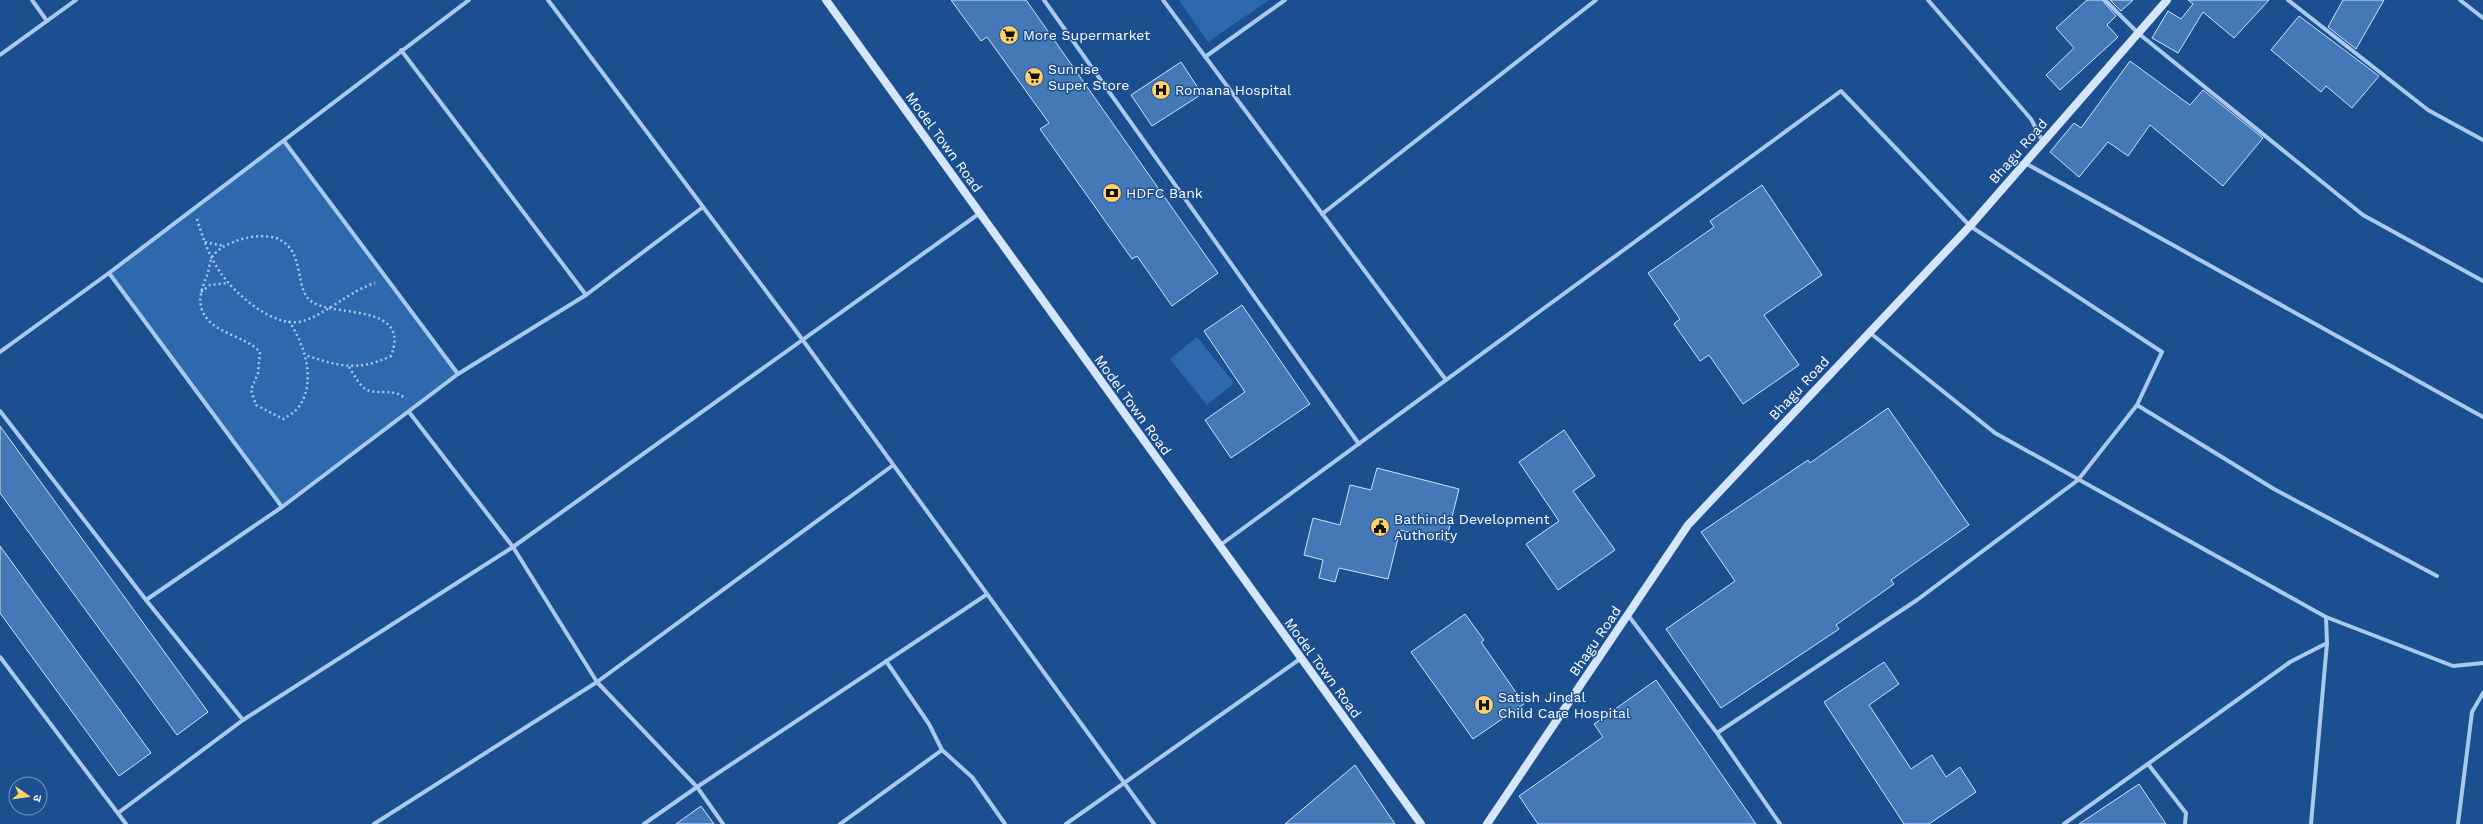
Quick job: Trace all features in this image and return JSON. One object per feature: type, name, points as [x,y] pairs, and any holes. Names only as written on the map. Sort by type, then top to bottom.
[{"type":"street","points":[[32,0],[47,21]]},
{"type":"street","points":[[0,55],[76,0]]},
{"type":"street","points":[[0,352],[109,273],[284,141],[401,50],[469,0]]},
{"type":"street","points":[[548,0],[802,339],[892,466],[1154,824]]},
{"type":"street","name":"Model Town Road","points":[[826,0],[1300,659],[1421,824]]},
{"type":"street","points":[[1044,0],[1358,444]]},
{"type":"street","points":[[1163,0],[1446,380]]},
{"type":"street","points":[[1205,56],[1285,0]]},
{"type":"street","points":[[1322,214],[1596,0]]},
{"type":"street","points":[[1928,0],[2031,119],[2043,142]]},
{"type":"street","points":[[2105,0],[2138,33],[2363,215],[2483,281]]},
{"type":"street","name":"Bhagu Road","points":[[1487,824],[1688,525],[1970,226],[2168,0]]},
{"type":"street","points":[[2288,0],[2428,110],[2483,140]]},
{"type":"street","points":[[2460,0],[2483,18]]},
{"type":"street","points":[[401,50],[586,296]]},
{"type":"street","points":[[1219,546],[1841,90],[1970,226],[2162,352],[2137,405],[2078,480],[1917,600],[1717,733]]},
{"type":"street","points":[[284,141],[458,374]]},
{"type":"street","points":[[2025,163],[2483,417]]},
{"type":"street","points":[[146,600],[282,507],[458,374],[586,296],[703,207]]},
{"type":"street","points":[[118,813],[243,720],[513,547],[980,213]]},
{"type":"street","points":[[109,273],[282,507]]},
{"type":"street","points":[[1870,332],[1995,433],[2326,617],[2453,666],[2483,663]]},
{"type":"street","points":[[2137,405],[2274,489],[2437,576]]},
{"type":"street","points":[[411,410],[513,547],[596,682],[697,787],[723,824]]},
{"type":"street","points":[[0,411],[146,600],[243,720]]},
{"type":"street","points":[[374,824],[596,682],[892,466]]},
{"type":"street","points":[[644,824],[697,787],[986,595]]},
{"type":"street","points":[[1628,615],[1717,733],[1780,824]]},
{"type":"street","points":[[2311,824],[2327,643],[2326,617]]},
{"type":"street","points":[[2064,824],[2290,662],[2327,643]]},
{"type":"street","points":[[0,657],[126,824]]},
{"type":"street","points":[[1066,824],[1300,659]]},
{"type":"street","points":[[886,661],[929,724],[942,750],[972,777],[1005,824]]},
{"type":"street","points":[[2458,824],[2472,712],[2483,693]]},
{"type":"street","points":[[840,824],[942,750]]},
{"type":"street","points":[[2148,764],[2186,813],[2185,824]]},
{"type":"path","points":[[192,210],[212,258],[228,283],[234,291],[269,316],[290,321],[304,321],[329,309],[354,293],[387,280]]},
{"type":"path","points":[[205,242],[224,246],[262,236],[277,238],[292,249],[298,263],[303,288],[312,303],[329,309],[346,309],[378,317],[390,327],[396,344],[391,356],[373,364],[348,366],[305,355]]},
{"type":"path","points":[[224,246],[212,258],[201,292],[202,310],[210,321],[223,331],[253,344],[260,352],[258,373],[251,390],[256,405],[283,419],[297,410],[305,398],[308,374],[305,355],[297,333],[290,321]]},
{"type":"path","points":[[201,292],[210,285],[228,283]]},
{"type":"path","points":[[348,366],[364,388],[374,391],[398,393],[411,410]]},
{"type":"shaded area","points":[[1179,0],[1269,0],[1208,42]]},
{"type":"shaded area","points":[[284,141],[458,374],[282,507],[109,273]]},
{"type":"shaded area","points":[[1197,337],[1234,383],[1207,405],[1170,359]]},
{"type":"building","points":[[951,0],[1026,0],[1218,273],[1172,306],[1137,256],[1132,259],[1040,129],[1049,123],[987,37],[981,41]]},
{"type":"building","points":[[2087,0],[2102,0],[2116,16],[2107,25],[2118,37],[2060,90],[2046,75],[2074,48],[2056,28]]},
{"type":"building","points":[[2110,0],[2133,0],[2121,11]]},
{"type":"building","points":[[2188,0],[2269,0],[2234,38],[2203,12],[2178,53],[2152,38],[2168,11],[2181,19],[2193,4]]},
{"type":"building","points":[[2343,0],[2384,0],[2356,49],[2328,27]]},
{"type":"building","points":[[2299,16],[2379,76],[2352,108],[2326,86],[2321,92],[2271,50]]},
{"type":"building","points":[[2130,61],[2190,105],[2203,90],[2263,138],[2223,186],[2150,125],[2128,156],[2108,142],[2079,177],[2050,152],[2074,123],[2081,128]]},
{"type":"building","points":[[1181,62],[1202,94],[1152,126],[1131,95]]},
{"type":"building","points":[[1762,185],[1822,275],[1764,315],[1799,365],[1743,404],[1709,355],[1700,361],[1674,324],[1680,319],[1648,273],[1714,227],[1710,221]]},
{"type":"building","points":[[1242,305],[1310,404],[1231,458],[1205,420],[1245,392],[1204,331]]},
{"type":"building","points":[[1888,408],[1969,525],[1891,580],[1894,584],[1836,625],[1839,629],[1721,708],[1666,629],[1735,581],[1701,532],[1808,460],[1810,463]]},
{"type":"building","points":[[0,426],[208,712],[177,735],[0,493]]},
{"type":"building","points":[[1564,430],[1595,476],[1573,491],[1615,550],[1558,590],[1526,544],[1559,521],[1519,462]]},
{"type":"building","name":"Bathinda Development Authority","points":[[1377,468],[1459,489],[1446,541],[1400,530],[1388,579],[1339,568],[1335,582],[1319,578],[1323,560],[1304,555],[1313,518],[1340,525],[1350,485],[1371,490]]},
{"type":"building","points":[[0,546],[151,753],[119,776],[0,613]]},
{"type":"building","points":[[1465,614],[1484,640],[1481,642],[1524,704],[1473,739],[1411,652]]},
{"type":"building","points":[[1884,662],[1899,684],[1869,705],[1911,769],[1932,755],[1946,777],[1960,767],[1976,792],[1929,824],[1904,824],[1824,702]]},
{"type":"building","points":[[1656,680],[1756,824],[1538,824],[1519,796],[1603,737],[1594,724]]},
{"type":"building","points":[[1355,765],[1395,824],[1285,824]]},
{"type":"building","points":[[2139,784],[2166,824],[2079,824]]},
{"type":"building","points":[[701,806],[714,824],[676,824]]},
{"type":"place","name":"More Supermarket","points":[[1009,35]]},
{"type":"place","name":"Sunrise Super Store","points":[[1034,77]]},
{"type":"place","name":"Romana Hospital","points":[[1161,90]]},
{"type":"place","name":"HDFC Bank","points":[[1112,193]]},
{"type":"place","name":"Bathinda Development Authority","points":[[1380,527]]},
{"type":"place","name":"Satish Jindal Child Care Hospital","points":[[1484,705]]}]
